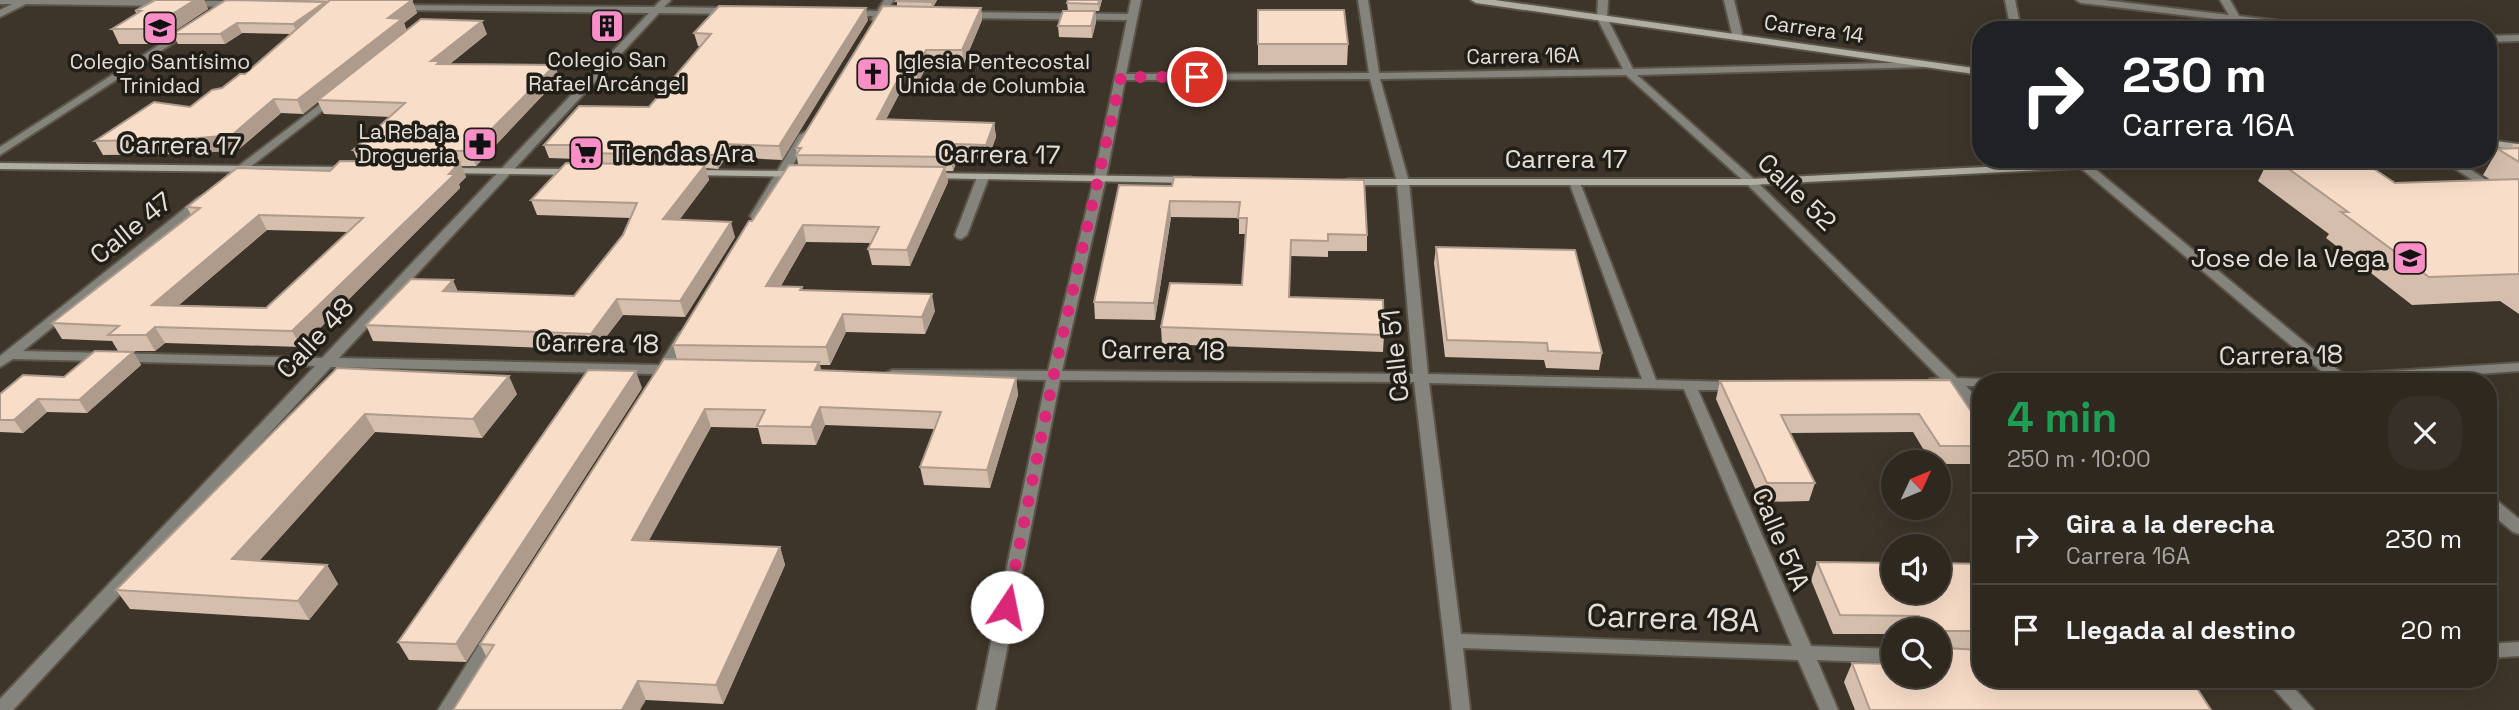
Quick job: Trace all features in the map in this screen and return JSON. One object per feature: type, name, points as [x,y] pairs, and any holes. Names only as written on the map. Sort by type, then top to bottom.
[{"type":"main road","name":"Carrera 14","points":[[1476,0],[1972,71]]},
{"type":"main road","points":[[2497,144],[2519,148]]},
{"type":"main road","points":[[2497,149],[2519,148]]},
{"type":"main road","name":"Carrera 17","points":[[0,166],[361,170]]},
{"type":"main road","name":"Carrera 17","points":[[1334,181],[1751,182],[1980,168]]},
{"type":"main road","points":[[428,171],[590,172]]},
{"type":"main road","points":[[672,173],[809,174]]},
{"type":"main road","name":"Carrera 17","points":[[916,176],[1210,180]]},
{"type":"street","name":"Calle 48","points":[[1,710],[666,0]]},
{"type":"street","points":[[872,25],[889,0]]},
{"type":"street","points":[[986,710],[1054,374],[1100,178],[1136,0]]},
{"type":"street","name":"Calle 51","points":[[1363,0],[1375,78],[1403,182],[1421,378],[1461,710]]},
{"type":"street","name":"Calle 52","points":[[1603,0],[1602,18],[1630,74],[1751,182],[1972,402]]},
{"type":"street","points":[[1729,0],[1738,38]]},
{"type":"street","points":[[2010,0],[2014,21]]},
{"type":"street","points":[[2081,0],[2254,21]]},
{"type":"street","points":[[2225,0],[2237,19]]},
{"type":"street","points":[[0,1],[232,2],[256,5]]},
{"type":"street","points":[[0,14],[26,1]]},
{"type":"street","points":[[0,152],[232,2]]},
{"type":"street","points":[[437,16],[453,4]]},
{"type":"street","points":[[379,6],[453,4],[740,11]]},
{"type":"street","points":[[837,13],[906,14]]},
{"type":"street","points":[[946,15],[1132,17]]},
{"type":"street","points":[[2497,39],[2519,38]]},
{"type":"street","name":"Carrera 16A","points":[[1121,77],[1375,78],[1630,74],[1926,64]]},
{"type":"street","name":"Calle 47","points":[[5,359],[339,92]]},
{"type":"street","points":[[747,231],[810,127]]},
{"type":"street","points":[[2085,168],[2334,373]]},
{"type":"street","points":[[2460,168],[2519,206]]},
{"type":"street","points":[[961,234],[983,177]]},
{"type":"street","points":[[1575,182],[1651,384]]},
{"type":"street","points":[[649,393],[692,323]]},
{"type":"street","name":"Carrera 18","points":[[5,359],[326,362],[690,370]]},
{"type":"street","name":"Carrera 18","points":[[2445,373],[2519,368]]},
{"type":"street","name":"Carrera 18","points":[[874,374],[1421,378],[1690,387],[1745,386]]},
{"type":"street","points":[[1924,383],[1972,382]]},
{"type":"street","name":"Calle 51A","points":[[1690,387],[1829,710]]},
{"type":"street","points":[[2497,510],[2519,528]]},
{"type":"street","points":[[447,710],[499,628]]},
{"type":"street","name":"Carrera 18A","points":[[1451,641],[1881,655]]},
{"type":"street","points":[[2497,650],[2519,649]]},
{"type":"street","points":[[2283,688],[2305,710]]},
{"type":"building","points":[[155,0],[195,0],[148,29],[112,29],[141,11],[135,11]]},
{"type":"building","points":[[226,0],[325,2],[293,24],[237,23],[220,34],[173,34]]},
{"type":"building","points":[[330,0],[412,0],[388,18],[402,19],[297,100],[274,99],[232,135],[95,141],[154,102],[190,107],[212,90],[222,88],[240,74],[245,74]]},
{"type":"building","points":[[897,0],[932,0],[931,2]]},
{"type":"building","points":[[1068,0],[1099,0],[1098,4],[1067,3]]},
{"type":"building","points":[[719,6],[866,8],[779,146],[723,144],[714,155],[577,153],[584,145],[544,145],[579,106],[649,107],[711,34],[694,33]]},
{"type":"building","points":[[883,6],[981,8],[962,50],[926,50],[916,70],[903,70],[877,119],[994,123],[986,145],[956,144],[950,157],[796,155],[801,148],[796,148]]},
{"type":"building","points":[[1258,10],[1344,10],[1348,44],[1258,44]]},
{"type":"building","points":[[1063,11],[1095,11],[1091,26],[1058,26]]},
{"type":"building","points":[[421,19],[482,21],[431,61],[440,61],[437,64],[555,65],[470,151],[353,150],[405,103],[318,100]]},
{"type":"building","points":[[2519,148],[2519,162],[2498,149]]},
{"type":"building","points":[[340,161],[460,162],[449,174],[455,174],[292,331],[155,327],[146,335],[108,335],[119,326],[52,323],[200,208],[187,207],[237,168],[330,171]],"holes":[[[259,215],[363,218],[266,308],[152,305]]]},
{"type":"building","points":[[566,163],[705,165],[663,219],[731,222],[680,301],[617,299],[591,334],[366,325],[411,279],[453,280],[443,291],[574,296],[623,235],[637,203],[531,200]]},
{"type":"building","points":[[789,165],[945,167],[907,250],[868,249],[879,227],[803,225],[766,286],[802,287],[800,290],[932,294],[922,317],[843,314],[826,347],[673,345],[749,221],[752,221]]},
{"type":"building","points":[[2287,168],[2372,168],[2395,183],[2519,179],[2519,274],[2429,277],[2341,212],[2348,212]]},
{"type":"building","points":[[1174,177],[1364,180],[1367,235],[1328,234],[1328,241],[1291,240],[1289,297],[1383,300],[1384,335],[1161,327],[1170,283],[1242,285],[1247,218],[1238,218],[1240,202],[1170,201],[1154,303],[1094,302],[1119,185],[1172,186]]},
{"type":"building","points":[[1436,247],[1575,250],[1602,353],[1548,351],[1547,343],[1447,340]]},
{"type":"building","points":[[95,351],[133,352],[79,400],[38,399],[14,420],[0,420],[0,394],[23,375],[64,377]]},
{"type":"building","points":[[664,359],[819,362],[815,370],[1016,378],[987,470],[920,467],[941,412],[820,407],[811,427],[757,426],[765,410],[705,409],[632,540],[780,547],[716,685],[638,681],[622,710],[453,710],[494,645],[480,644]]},
{"type":"building","points":[[337,368],[509,376],[473,419],[365,414],[232,559],[327,565],[298,601],[116,590]]},
{"type":"building","points":[[588,370],[636,371],[456,644],[398,642]]},
{"type":"building","points":[[1950,380],[1972,413],[1972,446],[1940,446],[1919,414],[1781,415],[1815,483],[1767,483],[1720,381]]},
{"type":"building","points":[[1817,562],[1881,563],[1881,604],[1951,604],[1951,563],[1972,564],[1972,631],[1951,631],[1951,618],[1840,615]]},
{"type":"building","points":[[1951,648],[1972,650],[1972,688],[2197,688],[2211,710],[1870,710],[1852,663],[1881,664],[1881,688],[1951,688]]},
{"type":"place","name":"Colegio San Rafael Arcángel","points":[[607,26]]},
{"type":"place","name":"Colegio Santísimo Trinidad","points":[[160,28]]},
{"type":"place","name":"Iglesia Pentecostal Unida de Columbia","points":[[873,74]]},
{"type":"place","name":"La Rebaja Drogueria","points":[[480,144]]},
{"type":"place","name":"Tiendas Ara","points":[[586,153]]},
{"type":"place","name":"Jose de la Vega","points":[[2410,258]]},
{"type":"route","points":[[1007,607],[1054,374],[1121,77],[1197,77]]}]
